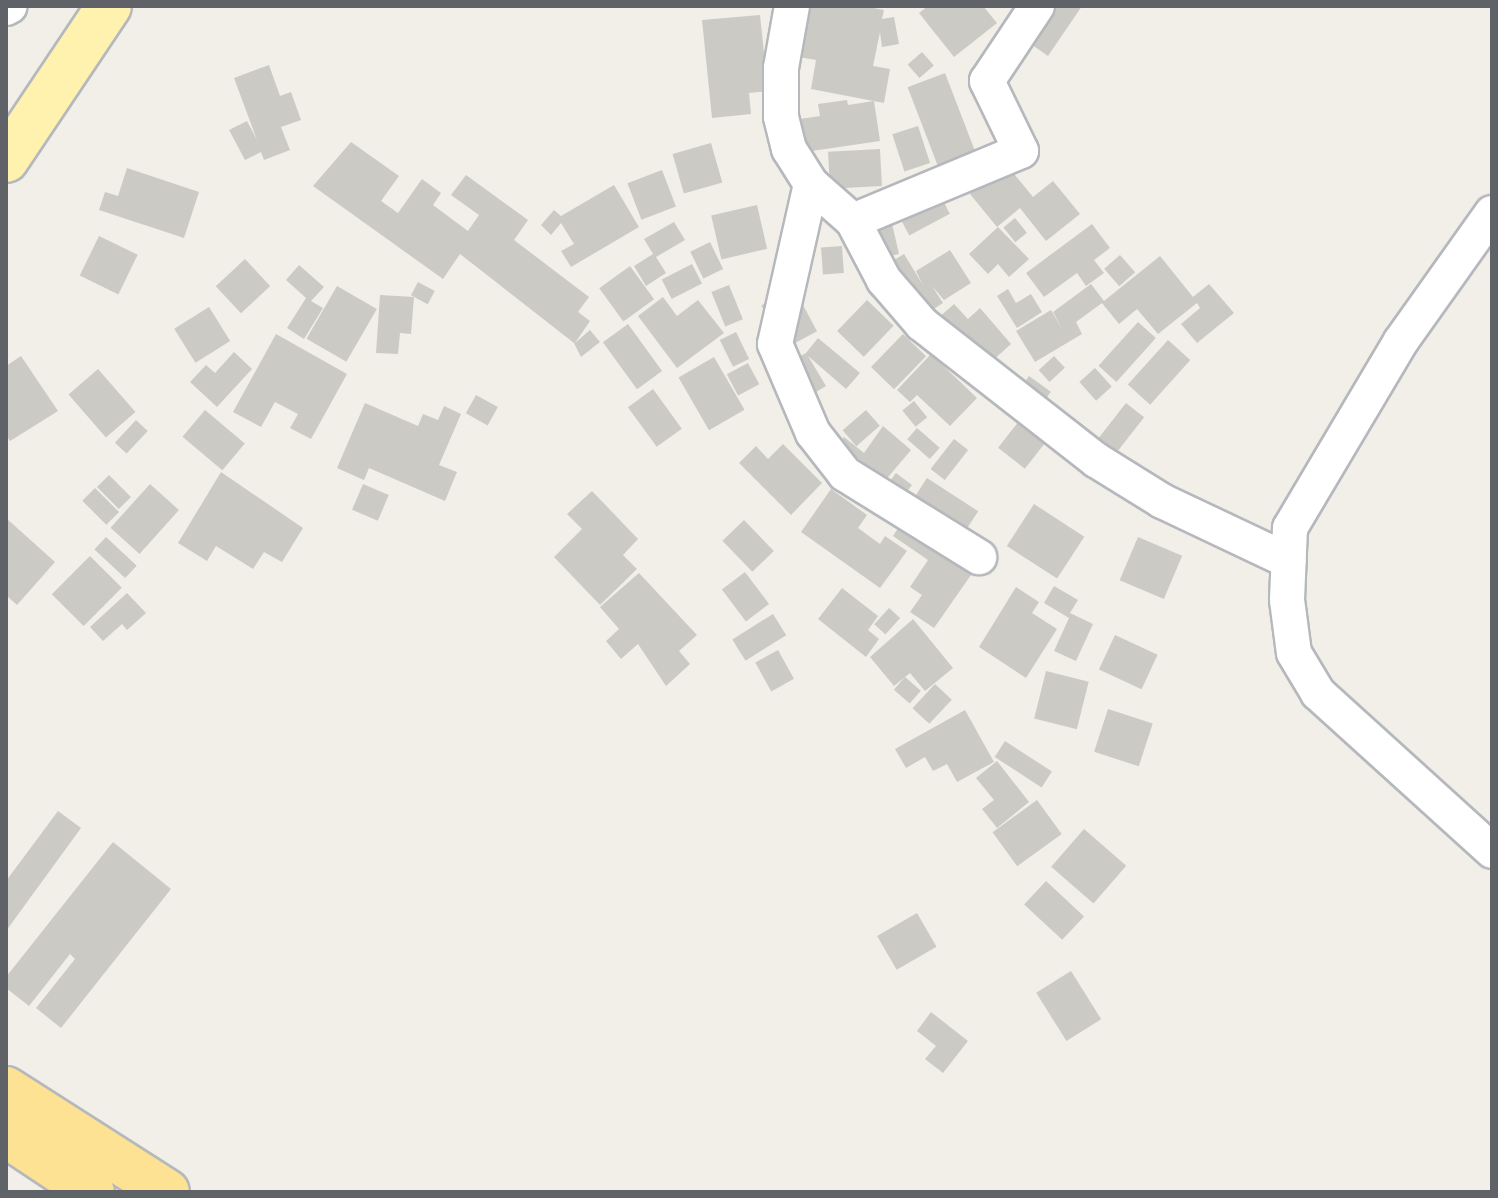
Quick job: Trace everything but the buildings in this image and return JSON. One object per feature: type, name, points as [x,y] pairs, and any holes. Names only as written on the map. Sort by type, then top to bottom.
[{"type":"highway","points":[[6,1089],[167,1192]]},
{"type":"highway","points":[[6,1135],[92,1192]]},
{"type":"main road","points":[[6,160],[109,6]]},
{"type":"street","points":[[792,6],[781,68],[781,117],[789,149],[811,184],[853,221],[884,280],[922,324],[1096,460],[1162,501],[1289,561]]},
{"type":"street","points":[[853,221],[1021,151],[987,81],[1037,6]]},
{"type":"street","points":[[811,184],[775,344],[813,433],[845,474],[979,557]]},
{"type":"street","points":[[1492,213],[1401,341],[1290,528],[1287,600],[1294,653],[1318,693],[1492,851]]}]
